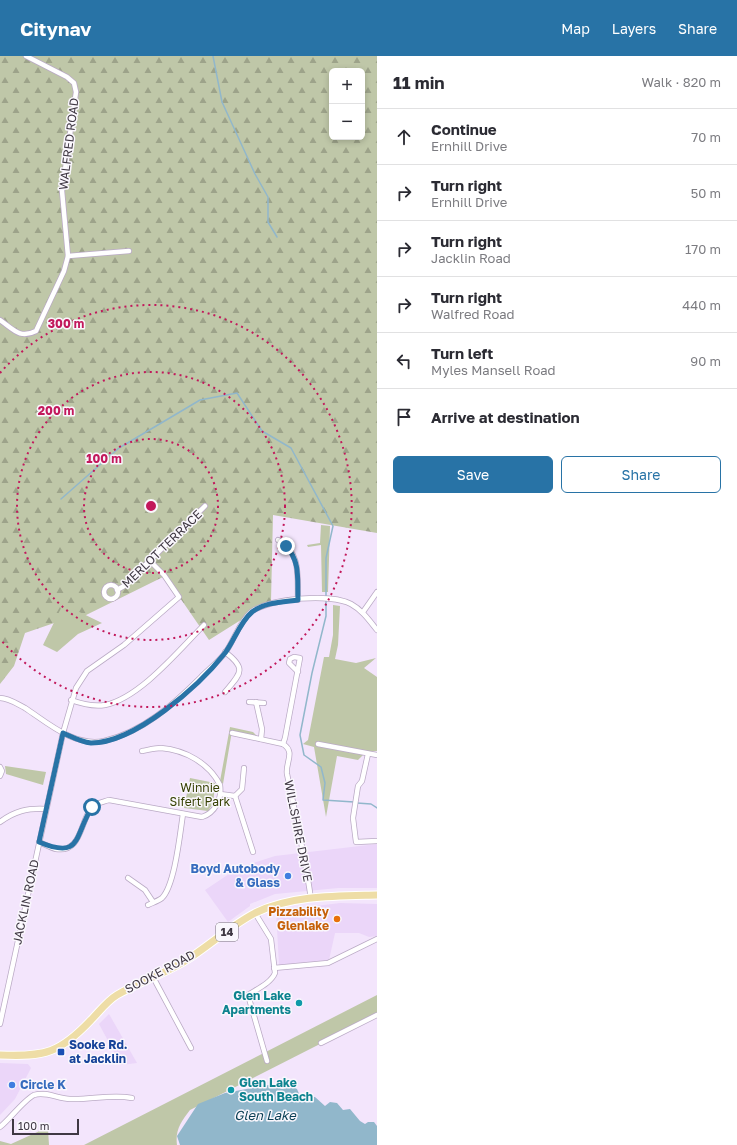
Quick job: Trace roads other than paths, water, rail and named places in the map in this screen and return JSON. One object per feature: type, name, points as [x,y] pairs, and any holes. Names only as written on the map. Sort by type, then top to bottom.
[{"type":"main road","name":"SOOKE ROAD","points":[[0,1055],[35,1056],[59,1048],[79,1032],[116,996],[184,962],[256,913],[276,905],[311,899],[377,895]]},
{"type":"street","name":"WALFRED ROAD","points":[[0,320],[21,335],[29,335],[36,331],[64,271],[68,256],[62,191],[76,92],[74,83],[68,77],[26,56]]},
{"type":"street","points":[[68,256],[129,251]]},
{"type":"street","name":"MERLOT TERRACE","points":[[117,590],[124,586],[206,506]]},
{"type":"street","points":[[278,540],[290,550],[297,564],[298,600]]},
{"type":"street","name":"JACKLIN ROAD","points":[[0,1024],[63,733],[71,700],[76,688],[87,671],[124,645],[179,596],[164,575],[150,561]]},
{"type":"street","points":[[363,612],[376,595]]},
{"type":"street","points":[[0,698],[14,702],[63,733],[77,740],[91,743],[114,738],[139,726],[174,704],[225,652],[246,618],[252,612],[263,606],[298,600],[337,599],[353,605],[363,612],[377,630]]},
{"type":"street","points":[[71,700],[94,706],[108,704],[121,699],[151,678],[204,625]]},
{"type":"street","points":[[225,652],[237,661],[240,667],[239,674],[225,692]]},
{"type":"street","name":"WILLSHIRE DRIVE","points":[[298,672],[283,744],[287,746],[290,753],[286,770],[304,851],[311,899]]},
{"type":"street","points":[[249,702],[264,702]]},
{"type":"street","points":[[256,702],[262,729],[261,739]]},
{"type":"street","points":[[232,733],[283,744]]},
{"type":"street","points":[[318,744],[377,755]]},
{"type":"street","points":[[39,842],[56,849],[64,849],[71,846],[78,840],[86,816],[92,807],[99,802],[109,800],[202,817],[209,815],[215,809],[220,794],[219,782],[197,758],[163,748],[142,751]]},
{"type":"street","points":[[368,754],[362,781],[358,786],[353,818],[356,842],[377,841]]},
{"type":"street","points":[[0,767],[2,771],[0,776]]},
{"type":"street","points":[[235,796],[242,789],[244,768]]},
{"type":"street","points":[[220,794],[235,796]]},
{"type":"street","points":[[235,796],[253,852]]},
{"type":"street","points":[[0,822],[12,813],[31,808],[46,809]]},
{"type":"street","points":[[148,905],[162,898],[172,879],[183,814]]},
{"type":"street","points":[[128,878],[145,890],[153,902]]},
{"type":"street","points":[[256,913],[271,939],[274,968],[273,978],[248,995],[267,1061]]},
{"type":"street","points":[[274,968],[328,963],[377,939]]},
{"type":"street","points":[[153,977],[191,1048]]},
{"type":"street","points":[[321,1043],[377,1015]]},
{"type":"street","points":[[0,1127],[24,1102],[34,1095],[46,1094],[69,1100],[120,1096],[132,1098]]},
{"type":"water","name":"Glen Lake","points":[[269,1085],[282,1089],[292,1087],[297,1089],[300,1096],[315,1097],[325,1106],[330,1102],[337,1103],[343,1110],[350,1109],[360,1121],[365,1124],[368,1122],[374,1122],[377,1126],[377,1145],[180,1145],[177,1136],[198,1104],[225,1093]]},
{"type":"waterway","points":[[213,56],[222,102],[255,174],[268,197],[268,222],[277,237]]},
{"type":"waterway","points":[[61,499],[119,448],[200,400],[237,393],[262,431],[291,448],[333,526],[326,558],[326,616],[312,673],[300,735],[304,755],[321,767],[325,783],[323,800],[354,802]]},
{"type":"waterway","points":[[357,803],[371,804],[377,808]]},
{"type":"place","name":"Boyd Autobody & Glass","points":[[288,876]]},
{"type":"place","name":"Pizzability Glenlake","points":[[337,919]]},
{"type":"place","name":"Glen Lake Apartments","points":[[299,1003]]},
{"type":"place","name":"Sooke Rd. at Jacklin","points":[[61,1052]]},
{"type":"place","name":"Circle K","points":[[12,1085]]},
{"type":"place","name":"Glen Lake South Beach","points":[[231,1090]]},
{"type":"park label","name":"Winnie Sifert Park","points":[[200,795]]}]
